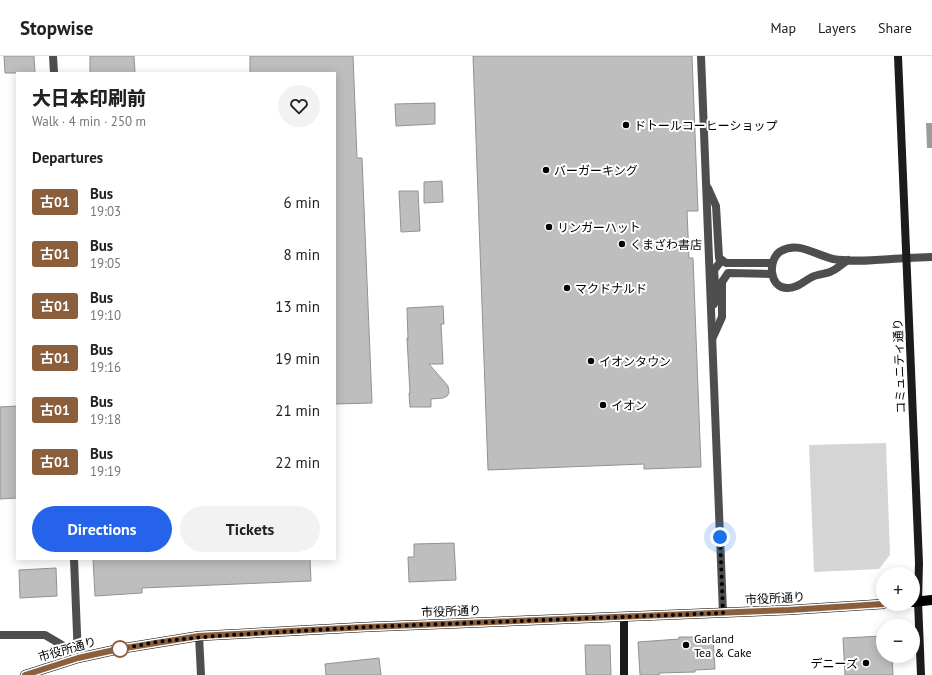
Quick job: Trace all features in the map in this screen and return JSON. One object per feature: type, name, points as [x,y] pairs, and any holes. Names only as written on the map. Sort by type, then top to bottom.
[{"type":"main road","points":[[920,601],[932,600]]},
{"type":"main road","name":"市役所通り","points":[[25,675],[78,658],[149,643],[199,636],[366,627],[789,610],[876,604]]},
{"type":"street","points":[[53,56],[54,72]]},
{"type":"street","points":[[701,56],[723,613]]},
{"type":"street","name":"コミュニティ通り","points":[[898,56],[919,567]]},
{"type":"street","points":[[706,184],[716,206],[719,258],[726,263],[772,263]]},
{"type":"street","points":[[848,260],[832,272],[813,276],[796,287],[786,288],[779,286],[772,274],[772,263],[779,252],[789,248],[798,247],[834,259],[848,260],[932,257]]},
{"type":"street","points":[[711,319],[716,296],[714,270],[722,260]]},
{"type":"street","points":[[712,338],[722,317],[722,282],[728,273],[772,274]]},
{"type":"street","points":[[74,560],[78,658]]},
{"type":"street","name":"コミュニティ通り","points":[[917,611],[921,675]]},
{"type":"street","points":[[624,617],[624,675]]},
{"type":"street","points":[[0,635],[45,636],[62,645],[78,658]]},
{"type":"street","points":[[199,636],[201,675]]},
{"type":"shaded area","points":[[926,123],[932,123],[932,148],[927,148]]},
{"type":"shaded area","points":[[886,443],[890,555],[881,567],[876,567],[876,569],[814,572],[809,445]]},
{"type":"building","points":[[4,56],[34,56],[35,72],[5,73]]},
{"type":"building","points":[[90,56],[134,56],[135,72],[90,72]]},
{"type":"building","points":[[250,56],[353,56],[357,158],[362,158],[372,403],[336,404],[336,72],[250,72]]},
{"type":"building","name":"イオンタウン","points":[[473,56],[692,56],[698,211],[687,211],[689,258],[693,258],[701,467],[644,469],[644,464],[488,470]]},
{"type":"building","points":[[435,103],[435,124],[396,126],[395,104]]},
{"type":"building","points":[[442,181],[443,202],[424,203],[424,182]]},
{"type":"building","points":[[399,191],[418,191],[420,231],[401,232]]},
{"type":"building","points":[[443,306],[444,324],[441,324],[443,364],[429,364],[448,386],[449,393],[443,398],[431,399],[431,407],[410,407],[407,308]]},
{"type":"building","points":[[16,406],[16,498],[0,499],[0,407]]},
{"type":"building","points":[[454,543],[456,580],[409,582],[408,557],[414,557],[414,544]]},
{"type":"building","points":[[93,560],[310,560],[311,581],[142,588],[142,593],[95,596]]},
{"type":"building","points":[[56,568],[57,596],[20,598],[19,570]]},
{"type":"building","points":[[876,636],[876,663],[892,663],[893,675],[845,675],[843,638]]},
{"type":"building","points":[[679,637],[713,637],[715,669],[695,670],[695,672],[659,673],[659,675],[640,675],[638,642],[679,639]]},
{"type":"building","points":[[585,645],[610,645],[611,675],[586,675]]},
{"type":"building","points":[[379,658],[381,675],[326,675],[325,664]]},
{"type":"bus line","name":"古01","points":[[25,675],[78,658],[156,642],[199,636],[366,627],[664,616],[876,604]]},
{"type":"place","name":"ドトールコーヒーショップ","points":[[626,125]]},
{"type":"place","name":"バーガーキング","points":[[546,170]]},
{"type":"place","name":"リンガーハット","points":[[549,227]]},
{"type":"place","name":"くまざわ書店","points":[[622,244]]},
{"type":"place","name":"マクドナルド","points":[[567,288]]},
{"type":"place","name":"イオンタウン","points":[[591,361]]},
{"type":"place","name":"イオン","points":[[603,405]]},
{"type":"place","name":"Garland Tea & Cake","points":[[686,645]]},
{"type":"place","name":"デニーズ","points":[[866,663]]},
{"type":"route","points":[[120,649],[199,636],[366,627],[723,613],[720,537]]}]
